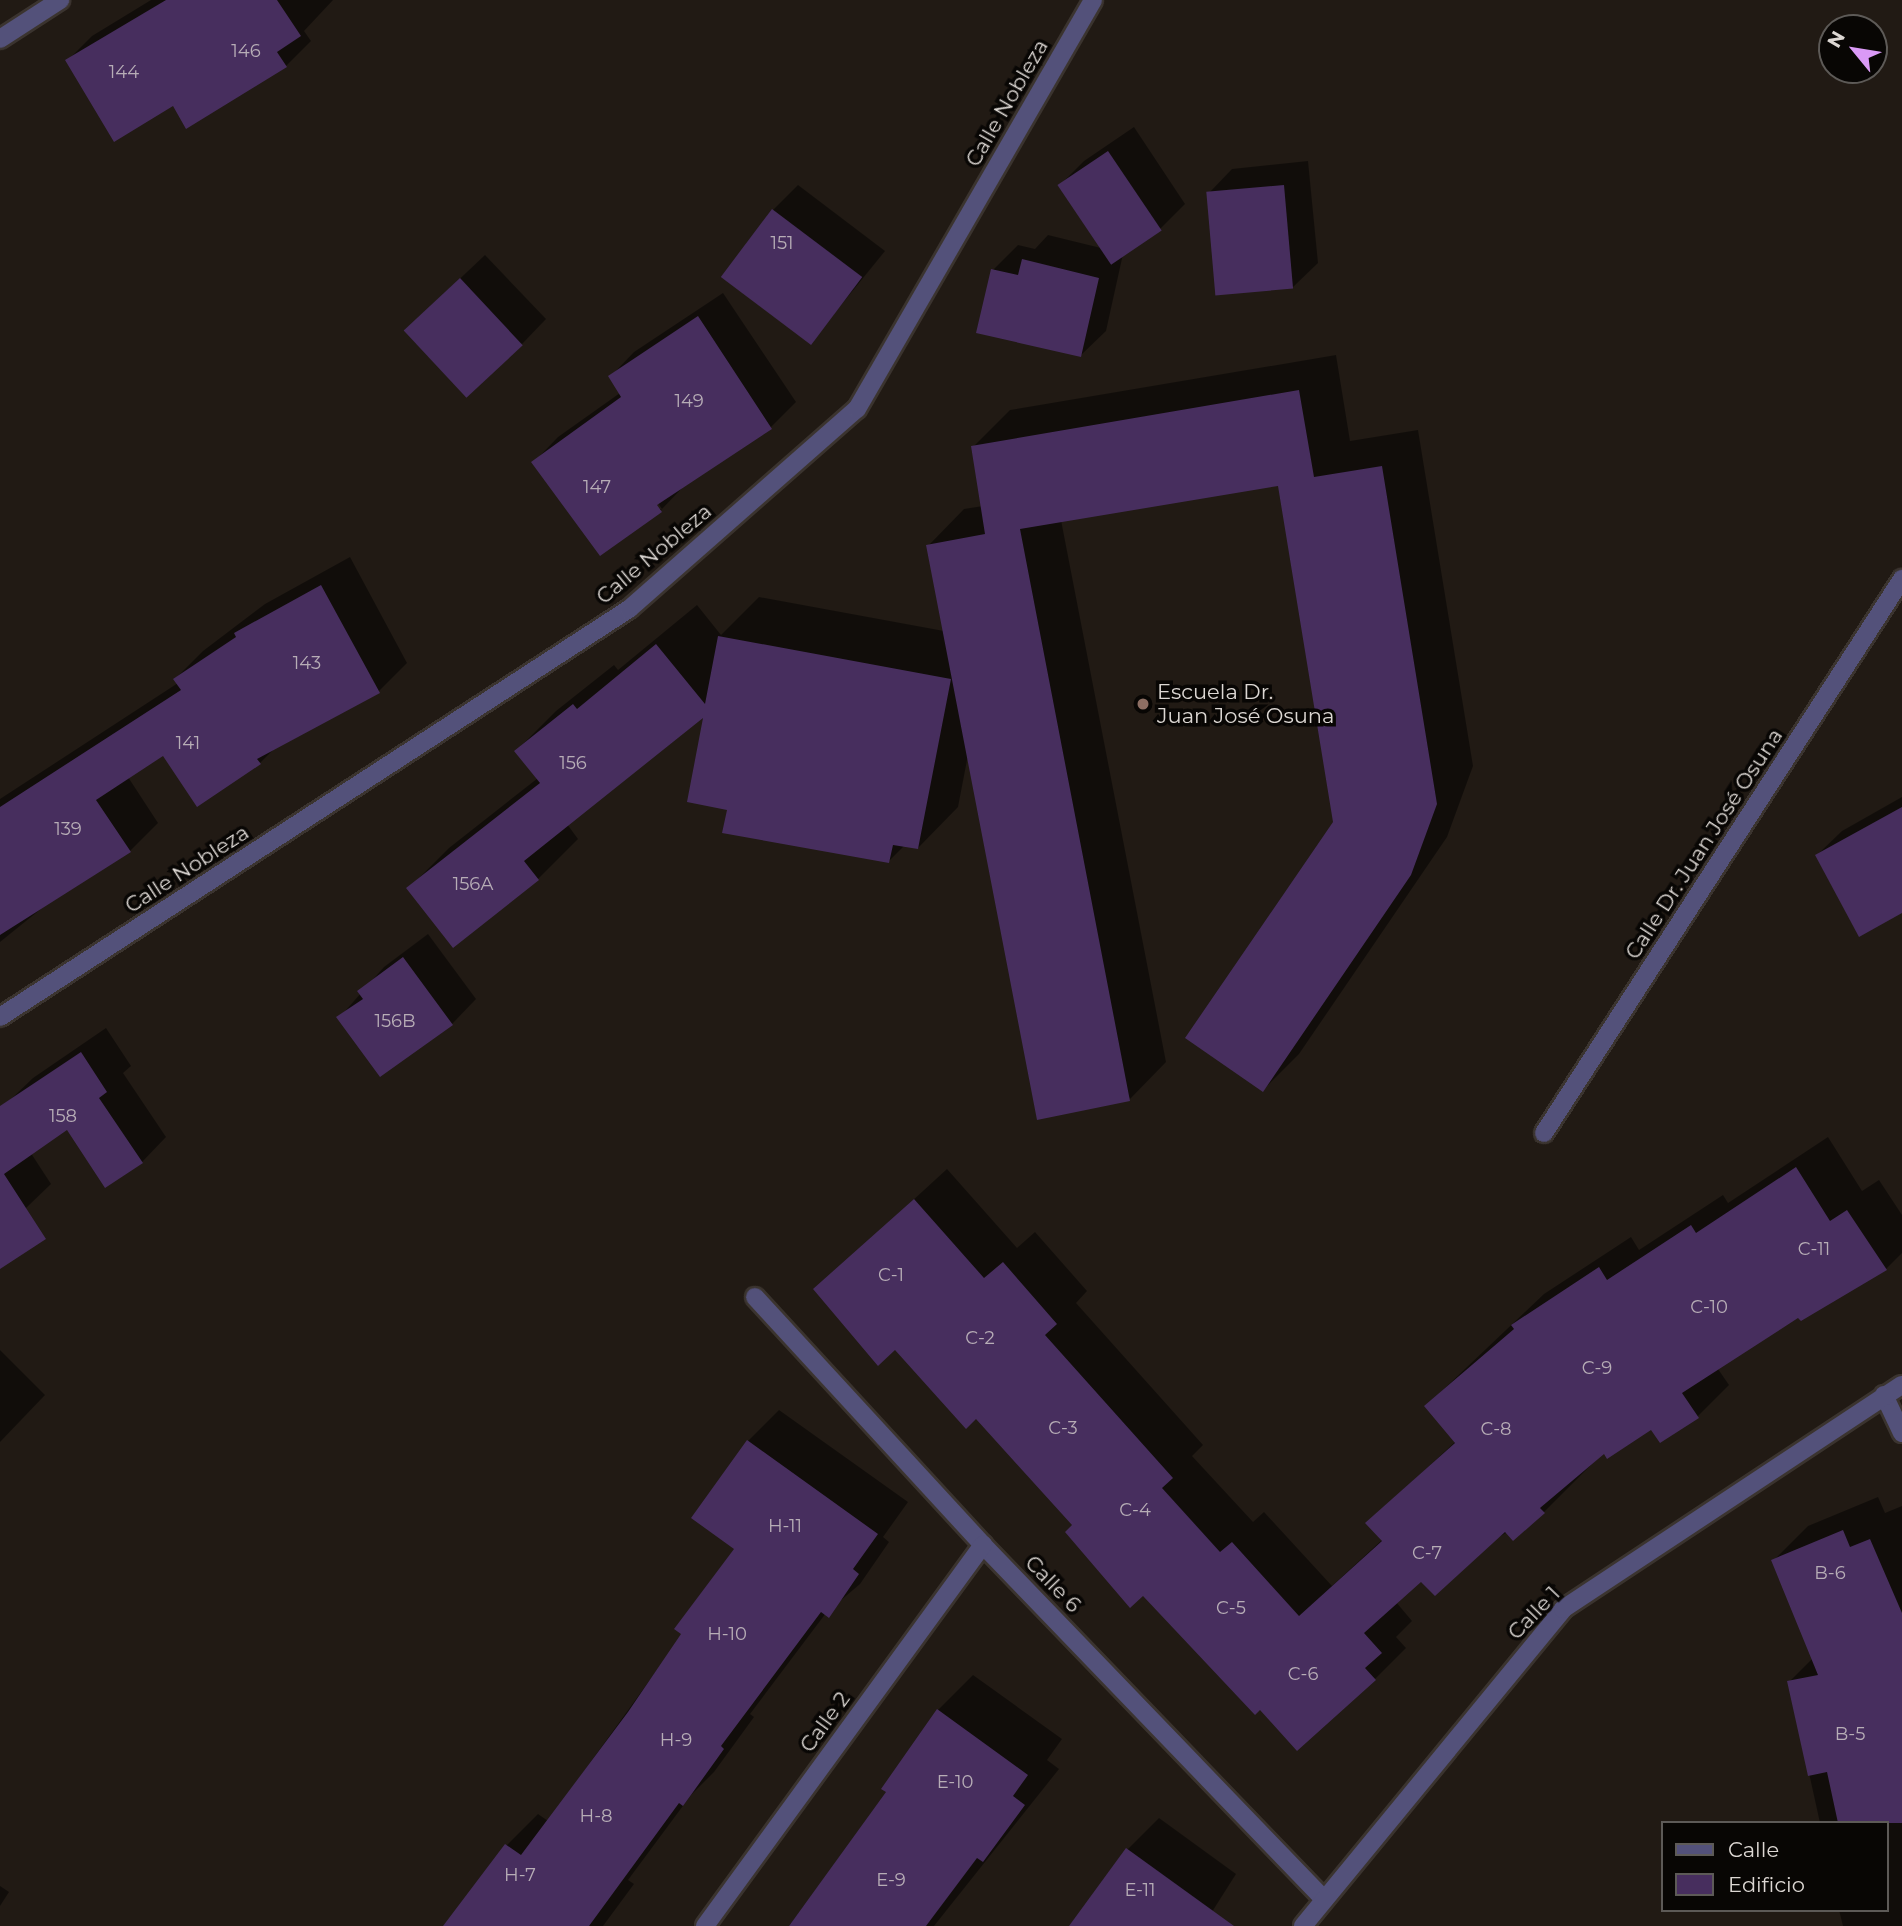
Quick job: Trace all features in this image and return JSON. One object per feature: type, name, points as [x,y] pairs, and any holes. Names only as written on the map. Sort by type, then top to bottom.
[{"type":"street","points":[[0,39],[60,0]]},
{"type":"street","name":"Calle Nobleza","points":[[0,1017],[629,609],[856,409],[1093,0]]},
{"type":"street","name":"Calle Dr. Juan José Osuna","points":[[1544,1133],[1902,579]]},
{"type":"street","name":"Calle 6","points":[[755,1297],[983,1545],[1323,1898]]},
{"type":"street","name":"Calle 1","points":[[1303,1926],[1323,1898],[1563,1609],[1902,1385]]},
{"type":"street","points":[[1884,1395],[1902,1433]]},
{"type":"street","name":"Calle 2","points":[[705,1926],[983,1545]]},
{"type":"building","points":[[166,0],[277,0],[301,36],[277,52],[287,67],[186,129],[173,106],[114,142],[65,60]]},
{"type":"building","points":[[1108,151],[1162,231],[1111,265],[1057,185]]},
{"type":"building","points":[[1284,185],[1293,289],[1215,295],[1206,192]]},
{"type":"building","points":[[772,209],[862,277],[811,345],[721,277]]},
{"type":"building","points":[[1022,259],[1099,278],[1081,357],[976,333],[991,269],[1018,275]]},
{"type":"building","points":[[460,278],[523,345],[466,398],[404,331]]},
{"type":"building","points":[[698,316],[772,429],[657,505],[662,512],[600,556],[531,462],[621,397],[608,376]]},
{"type":"building","points":[[1299,390],[1314,477],[1382,466],[1437,804],[1411,875],[1263,1092],[1185,1038],[1333,822],[1278,486],[1020,529],[1130,1101],[1037,1120],[926,545],[985,534],[971,446]]},
{"type":"building","points":[[321,585],[380,693],[257,759],[261,764],[197,807],[163,756],[96,800],[131,852],[0,935],[0,807],[181,690],[173,679],[236,637],[234,633]]},
{"type":"building","points":[[718,636],[951,679],[918,849],[893,845],[889,863],[722,833],[727,810],[687,802],[703,718],[524,861],[539,880],[453,948],[406,888],[540,783],[514,751],[573,704],[577,709],[656,644],[705,704]]},
{"type":"building","points":[[1902,807],[1902,913],[1859,937],[1815,855]]},
{"type":"building","points":[[403,957],[453,1025],[380,1077],[336,1017],[363,999],[357,991]]},
{"type":"building","points":[[81,1052],[107,1092],[99,1098],[143,1163],[105,1188],[67,1130],[4,1174],[46,1239],[0,1269],[0,1106]]},
{"type":"building","points":[[1796,1167],[1830,1221],[1847,1210],[1887,1270],[1801,1321],[1798,1318],[1682,1393],[1699,1418],[1660,1443],[1651,1430],[1607,1459],[1604,1454],[1540,1508],[1545,1513],[1513,1541],[1505,1532],[1435,1596],[1421,1582],[1364,1633],[1382,1653],[1365,1668],[1376,1680],[1297,1751],[1260,1710],[1255,1715],[1143,1596],[1130,1608],[1065,1532],[1072,1525],[976,1419],[966,1429],[895,1350],[878,1366],[813,1289],[914,1199],[984,1278],[1003,1262],[1057,1324],[1045,1335],[1173,1478],[1162,1488],[1220,1552],[1232,1542],[1299,1616],[1382,1541],[1365,1523],[1455,1443],[1424,1406],[1514,1329],[1511,1325],[1599,1267],[1607,1280],[1691,1225],[1696,1233]]},
{"type":"building","points":[[747,1440],[878,1534],[853,1569],[859,1574],[829,1618],[821,1612],[721,1746],[724,1749],[683,1806],[679,1803],[589,1926],[443,1926],[505,1844],[521,1855],[628,1712],[681,1634],[674,1629],[734,1549],[691,1518]]},
{"type":"building","points":[[1843,1530],[1850,1547],[1870,1539],[1902,1613],[1902,1823],[1838,1821],[1827,1772],[1808,1776],[1787,1681],[1818,1675],[1771,1560]]},
{"type":"building","points":[[937,1709],[1028,1775],[1013,1796],[1025,1805],[983,1862],[977,1858],[926,1926],[789,1926],[886,1792],[881,1789]]},
{"type":"building","points":[[1126,1848],[1234,1926],[1069,1926]]},
{"type":"place","name":"Escuela Dr. Juan José Osuna","points":[[1143,704]]}]
